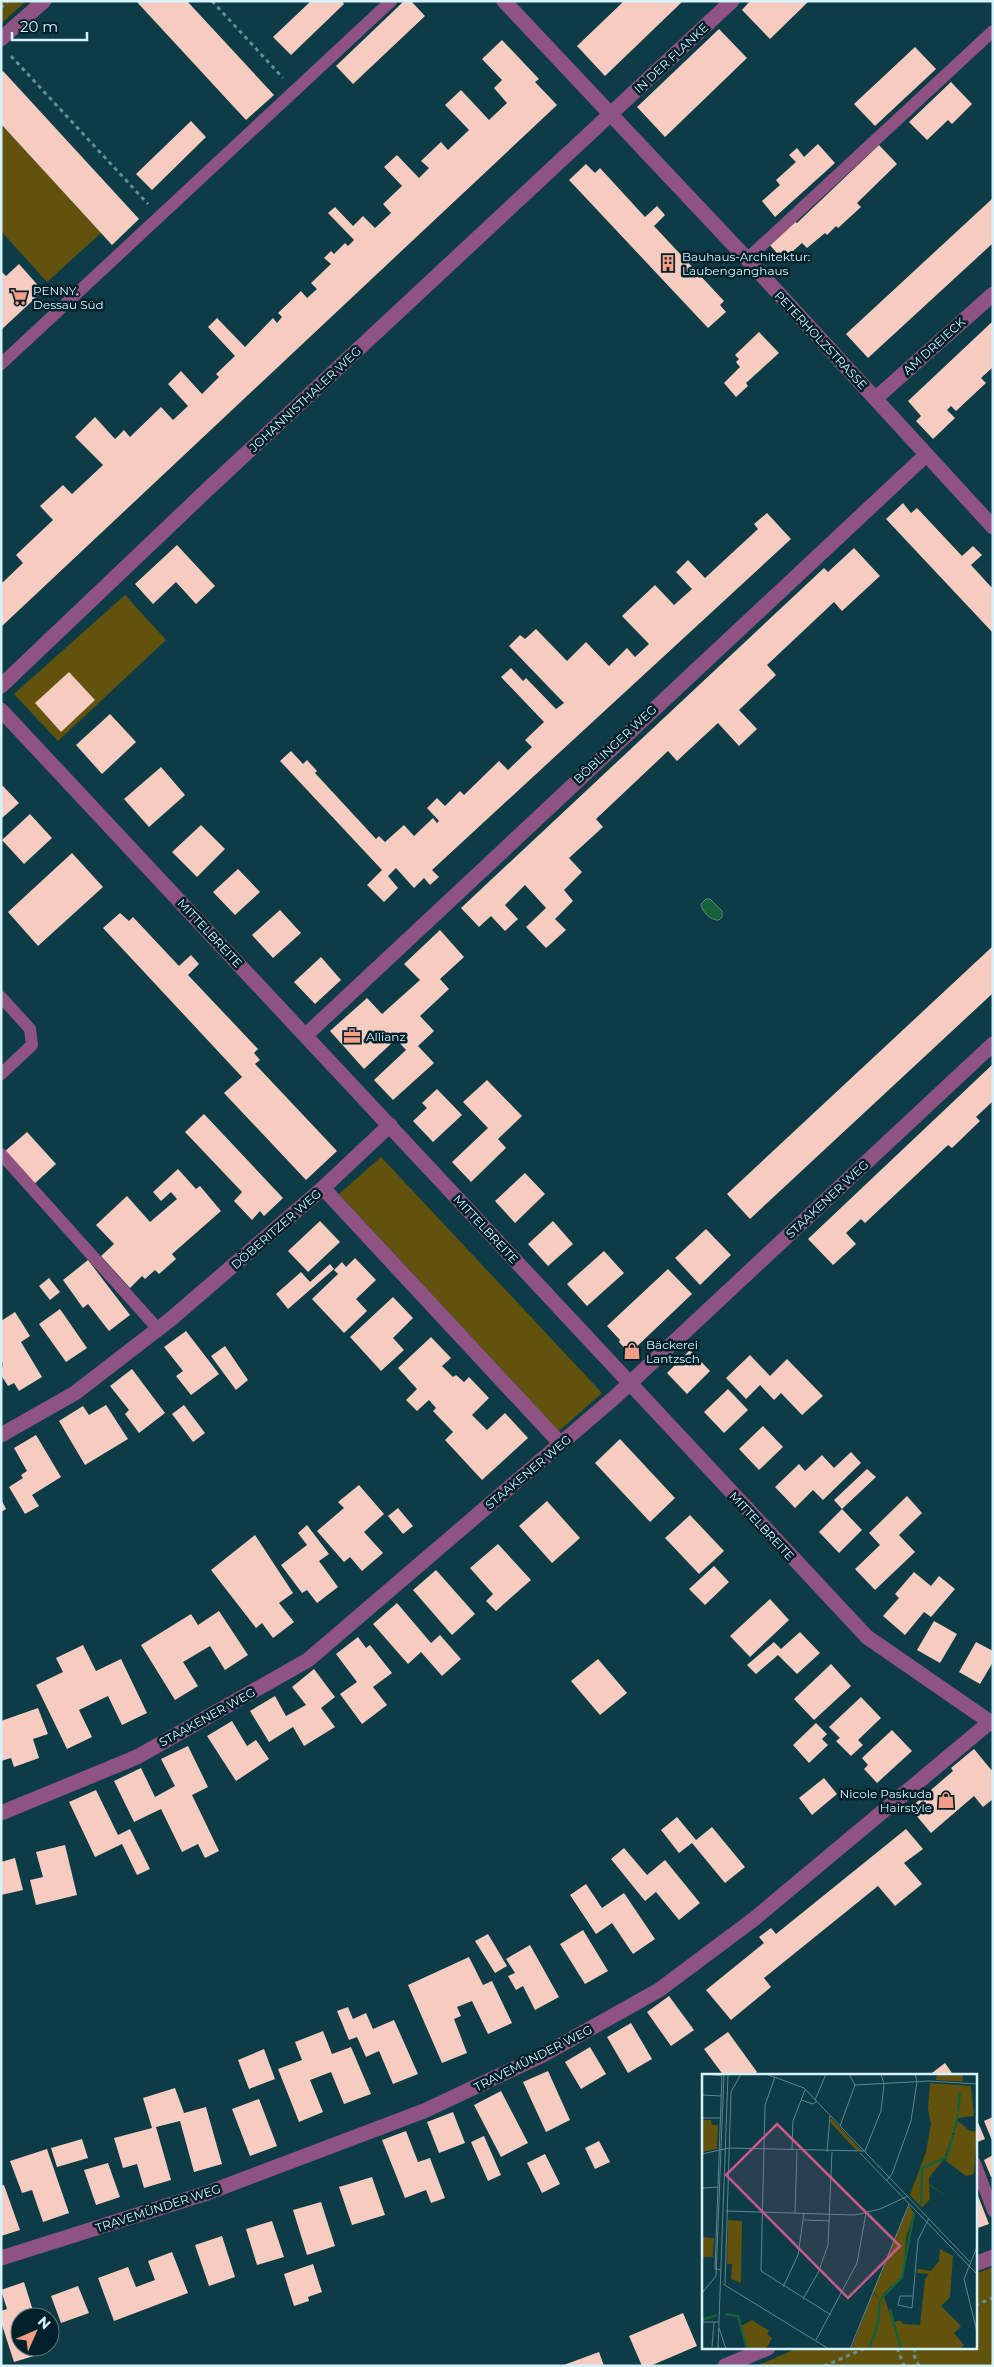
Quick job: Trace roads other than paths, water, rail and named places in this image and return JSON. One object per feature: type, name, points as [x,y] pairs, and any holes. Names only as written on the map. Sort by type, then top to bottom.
[{"type":"street","points":[[3,44],[44,1]]},
{"type":"street","name":"PETERHOLZSTRASSE","points":[[504,1],[876,398],[993,528]]},
{"type":"street","name":"IN DER FLANKE","points":[[611,115],[732,1]]},
{"type":"street","name":"JOHANNISTHALER WEG","points":[[1,686],[208,489],[611,115]]},
{"type":"street","name":"AM DREIECK","points":[[876,398],[993,294]]},
{"type":"street","name":"BÖBLINGER WEG","points":[[306,1035],[926,455]]},
{"type":"street","name":"MITTELBREITE","points":[[1,710],[390,1124],[629,1384],[866,1637],[991,1723]]},
{"type":"street","name":"STAAKENER WEG","points":[[1,1813],[137,1757],[308,1660],[629,1384],[993,1044]]},
{"type":"street","name":"DÖBERITZER WEG","points":[[1,1435],[75,1393],[158,1329],[323,1188],[390,1124]]},
{"type":"street","points":[[323,1188],[561,1444]]},
{"type":"street","name":"TRAVEMÜNDER WEG","points":[[1,2258],[208,2193],[424,2111],[543,2055],[659,1990],[754,1919],[991,1723]]},
{"type":"street","points":[[976,2264],[993,2257]]},
{"type":"street","points":[[725,2366],[763,2350]]},
{"type":"lane","points":[[1,364],[391,1]]},
{"type":"lane","points":[[747,259],[993,31]]},
{"type":"lane","points":[[1,997],[30,1029],[32,1045],[1,1074]]},
{"type":"lane","points":[[1,1154],[158,1329]]},
{"type":"lane","points":[[976,2166],[993,2211]]},
{"type":"place","name":"Bauhaus-Architektur: Laubenganghaus","points":[[668,263]]},
{"type":"place","name":"PENNY. Dessau Süd","points":[[19,297]]},
{"type":"place","name":"Allianz","points":[[352,1036]]},
{"type":"place","name":"Bäckerei Lantzsch","points":[[632,1351]]},
{"type":"place","name":"Nicole Paskuda Hairstyle","points":[[946,1800]]}]
